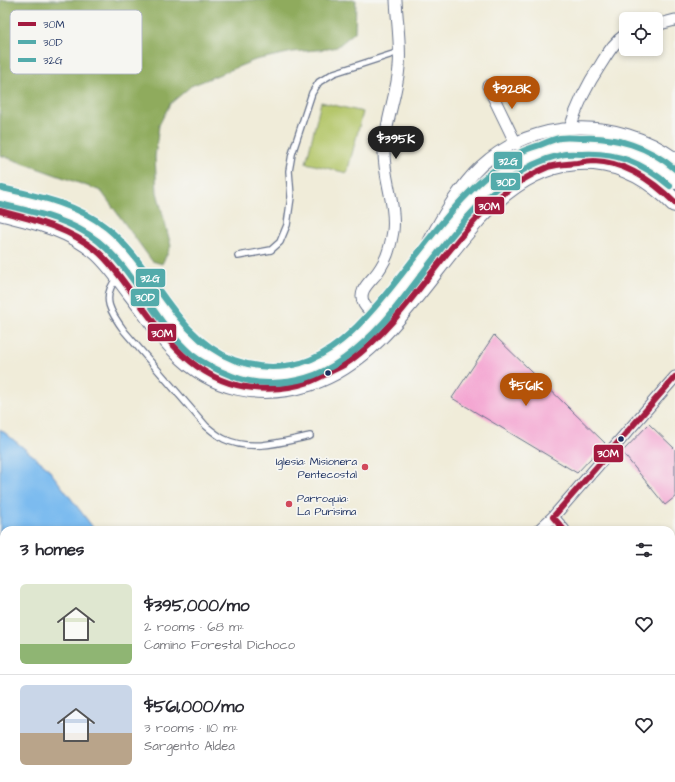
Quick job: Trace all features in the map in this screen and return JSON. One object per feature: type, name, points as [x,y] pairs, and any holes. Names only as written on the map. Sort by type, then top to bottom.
[{"type":"main road","points":[[0,211],[40,221],[72,234],[98,252],[119,275],[166,338],[188,361],[209,376],[243,387],[257,389],[284,388],[311,382],[324,376],[350,362],[376,340],[383,322],[418,267],[464,209],[488,184],[516,164],[548,150],[577,144],[591,144],[618,149],[652,162],[675,180]]},
{"type":"main road","points":[[0,196],[57,210],[83,222],[102,234],[124,255],[174,324],[193,345],[211,359],[233,369],[265,375],[289,373],[319,364],[383,322],[480,216],[512,186],[538,171],[552,166],[576,161],[612,164],[635,172],[646,178],[664,192],[675,204]]},
{"type":"street","points":[[383,322],[364,303],[362,294],[365,287],[377,273],[386,258],[393,231],[392,209],[384,153],[386,134],[398,73],[399,52],[396,0]]},
{"type":"street","points":[[663,23],[675,20]]},
{"type":"street","points":[[570,128],[577,107],[586,88],[614,43],[619,39]]},
{"type":"street","points":[[488,86],[516,144]]},
{"type":"street","points":[[418,267],[440,220],[464,185],[480,167],[516,144],[541,134],[570,128],[589,127],[629,134],[653,144],[675,158]]},
{"type":"street","points":[[543,526],[553,517],[675,377]]},
{"type":"street","points":[[553,517],[561,526]]},
{"type":"lane","points":[[238,256],[271,250],[280,242],[287,225],[291,197],[289,171],[292,154],[312,93],[319,82],[334,73],[399,52]]},
{"type":"lane","points":[[119,275],[111,286],[108,298],[114,316],[124,332],[206,426],[222,439],[237,444],[263,446],[310,436]]},
{"type":"green space","points":[[0,0],[356,0],[355,32],[337,47],[293,52],[255,60],[191,86],[170,104],[159,125],[155,157],[157,192],[171,246],[162,264],[152,261],[101,191],[0,155]]},
{"type":"green space","points":[[321,102],[363,112],[347,173],[306,163]]},
{"type":"water","points":[[0,429],[46,466],[92,526],[0,526]]},
{"type":"building","points":[[494,335],[605,443],[577,473],[452,398]]},
{"type":"building","points":[[649,424],[675,449],[675,497],[665,505],[622,452]]},
{"type":"transit line","name":"32G","points":[[2,188],[57,202],[71,207],[96,220],[124,244],[180,318],[196,335],[213,349],[242,363],[276,367],[293,365],[312,359],[332,348],[341,341],[366,317],[391,288],[459,203],[498,167],[521,152],[560,138],[607,139],[632,144],[665,161],[675,169]]},
{"type":"transit line","name":"30D","points":[[0,204],[51,217],[76,227],[98,241],[123,267],[166,327],[178,341],[200,361],[241,379],[278,383],[306,378],[317,374],[328,369],[349,355],[384,322],[441,249],[484,201],[507,180],[533,165],[566,154],[607,155],[618,157],[640,165],[670,186]]},
{"type":"transit line","name":"30M","points":[[0,211],[51,226],[75,236],[86,243],[105,259],[151,319],[177,349],[192,362],[208,373],[226,382],[246,387],[269,389],[294,386],[309,382],[350,361],[376,339],[400,313],[444,257],[491,204],[518,183],[548,167],[592,161],[606,162],[617,165],[639,174],[667,195],[675,203]]},
{"type":"transit line","name":"30M","points":[[561,526],[553,517],[675,377]]},
{"type":"place","name":"Iglesia: Misionera Pentecostal","points":[[365,467]]},
{"type":"place","name":"Parroquia: La Purisima","points":[[289,504]]}]
